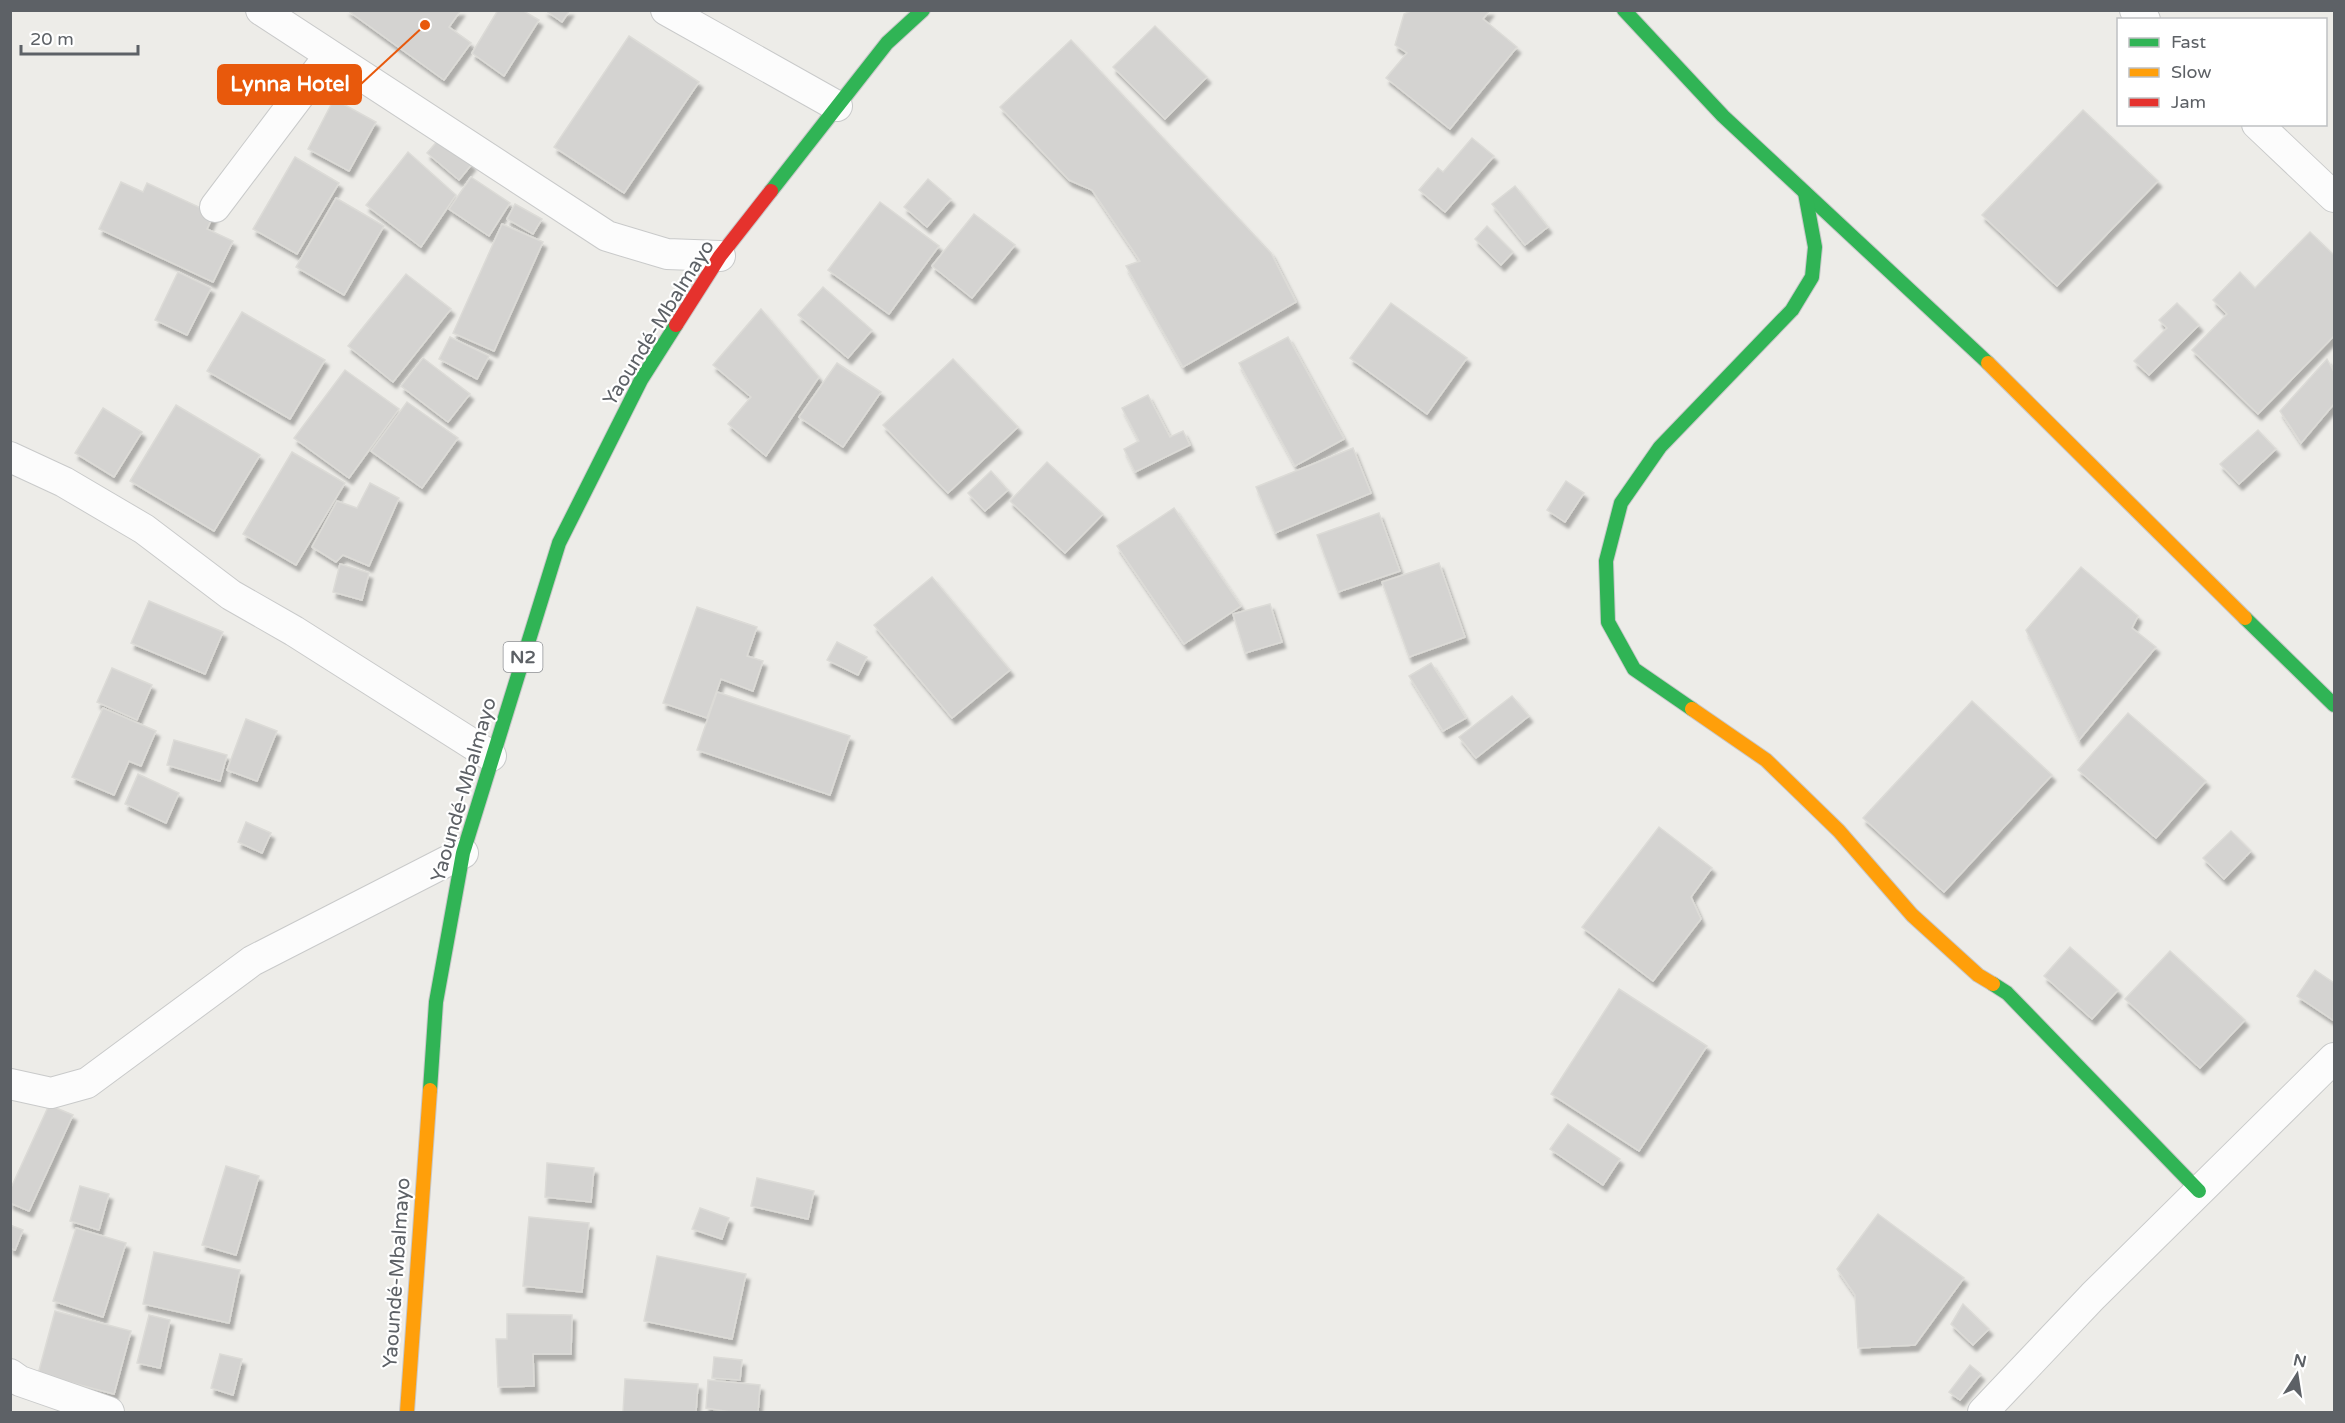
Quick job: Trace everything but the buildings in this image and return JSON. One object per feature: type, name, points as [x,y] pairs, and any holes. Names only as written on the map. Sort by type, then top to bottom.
[{"type":"main road","name":"Yaoundé-Mbalmayo","points":[[407,1413],[436,1002],[463,853],[491,756],[559,543],[641,380],[720,256],[887,43],[923,10]]},
{"type":"main road","points":[[1624,10],[1723,116],[1935,311],[2334,705]]},
{"type":"main road","points":[[1805,193],[1815,247],[1812,277],[1792,310],[1660,447],[1621,503],[1606,561],[1608,622],[1634,669],[1766,760],[1839,831],[1912,915],[1978,975],[2007,993],[2199,1191]]},
{"type":"street","points":[[261,10],[608,236],[667,254],[720,256]]},
{"type":"street","points":[[666,10],[837,106]]},
{"type":"street","points":[[216,207],[329,56]]},
{"type":"street","points":[[2259,126],[2334,197]]},
{"type":"street","points":[[10,457],[64,482],[144,529],[231,595],[294,631],[491,756]]},
{"type":"street","points":[[10,1084],[51,1094],[87,1083],[252,961],[463,853]]},
{"type":"street","points":[[1983,1413],[2093,1296],[2334,1058]]},
{"type":"street","points":[[10,1374],[20,1381],[109,1413]]},
{"type":"traffic: fast","points":[[771,191],[887,43],[923,10]]},
{"type":"traffic: fast","points":[[1624,10],[1723,116],[1988,363]]},
{"type":"traffic: fast","points":[[1692,709],[1634,669],[1608,622],[1606,561],[1621,503],[1660,447],[1792,310],[1812,277],[1815,247],[1805,193]]},
{"type":"traffic: fast","points":[[430,1090],[436,1002],[463,853],[559,543],[641,380],[676,325]]},
{"type":"traffic: fast","points":[[2245,618],[2334,705]]},
{"type":"traffic: fast","points":[[1993,984],[2007,993],[2199,1191]]},
{"type":"traffic: slow","points":[[1988,363],[2245,618]]},
{"type":"traffic: slow","points":[[1692,709],[1766,760],[1839,831],[1912,915],[1978,975],[1993,984]]},
{"type":"traffic: slow","points":[[407,1412],[430,1090]]},
{"type":"traffic: jam","points":[[676,325],[720,256],[771,191]]},
{"type":"place","name":"Lynna Hotel","points":[[425,25]]}]
